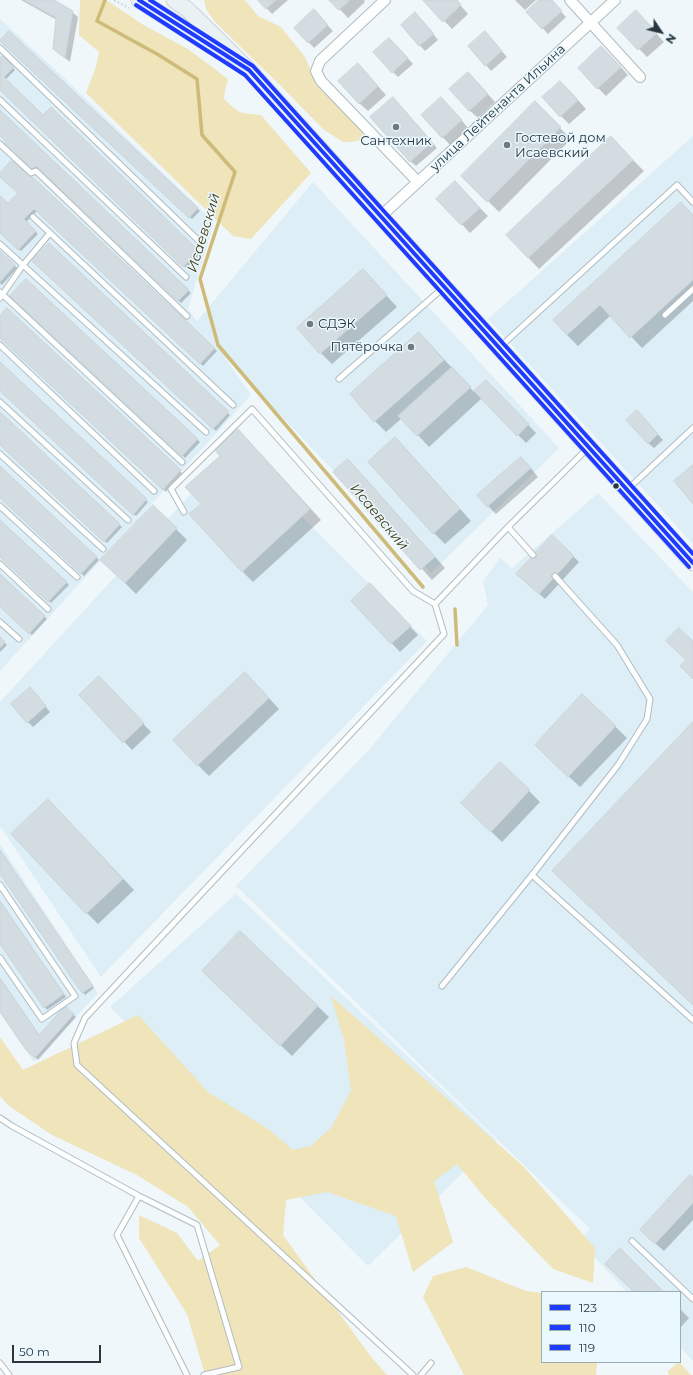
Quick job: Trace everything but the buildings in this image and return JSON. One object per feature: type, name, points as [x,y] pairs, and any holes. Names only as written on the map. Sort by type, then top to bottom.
[{"type":"main road","points":[[139,0],[249,70]]},
{"type":"main road","points":[[174,0],[190,5],[444,288],[628,489],[693,563]]},
{"type":"street","points":[[385,0],[320,61],[316,71],[320,81],[418,182]]},
{"type":"street","points":[[570,0],[640,77]]},
{"type":"street","name":"улица Лейтенанта Ильина","points":[[380,216],[615,0]]},
{"type":"lane","points":[[0,48],[200,242]]},
{"type":"lane","points":[[0,100],[186,277]]},
{"type":"lane","points":[[0,144],[31,173],[36,171],[187,316]]},
{"type":"lane","points":[[499,348],[677,185],[693,202]]},
{"type":"lane","points":[[33,217],[233,405]]},
{"type":"lane","points":[[50,233],[23,265],[1,295],[182,462]]},
{"type":"lane","points":[[0,244],[206,432]]},
{"type":"lane","points":[[339,379],[444,288]]},
{"type":"lane","points":[[665,315],[693,289]]},
{"type":"lane","points":[[0,345],[154,491]]},
{"type":"lane","points":[[0,402],[128,520]]},
{"type":"lane","points":[[184,512],[171,489],[252,409],[413,591],[435,604],[444,634],[85,1018],[74,1043],[77,1065],[413,1375]]},
{"type":"lane","points":[[628,489],[693,428]]},
{"type":"lane","points":[[435,604],[508,527],[589,447]]},
{"type":"lane","points":[[0,454],[103,549]]},
{"type":"lane","points":[[0,506],[77,577]]},
{"type":"lane","points":[[508,527],[533,555]]},
{"type":"lane","points":[[0,564],[48,609]]},
{"type":"lane","points":[[442,986],[532,875],[618,765],[648,719],[650,699],[616,645],[555,576]]},
{"type":"lane","points":[[0,622],[19,640]]},
{"type":"lane","points":[[532,875],[693,1020]]},
{"type":"lane","points":[[0,885],[75,996],[42,1019],[0,958]]},
{"type":"lane","points":[[0,1118],[139,1196],[197,1225],[238,1367],[204,1375]]},
{"type":"lane","points":[[139,1196],[116,1235],[187,1375]]},
{"type":"lane","points":[[632,1240],[693,1299]]},
{"type":"lane","points":[[0,1363],[9,1375]]},
{"type":"lane","points":[[421,1375],[431,1363]]},
{"type":"shaded area","points":[[80,0],[106,0],[145,26],[188,49],[228,79],[224,99],[233,108],[240,112],[261,115],[311,173],[251,239],[233,236],[86,93],[96,67],[99,52],[79,35]]},
{"type":"shaded area","points":[[204,0],[245,0],[258,16],[281,27],[305,57],[311,71],[319,82],[362,127],[363,137],[361,140],[343,142],[324,130],[214,21],[206,9]]},
{"type":"shaded area","points":[[0,19],[60,74],[214,222],[188,309],[197,321],[313,182],[559,448],[431,573],[223,355],[251,395],[0,671]]},
{"type":"shaded area","points":[[693,136],[693,544],[488,319]]},
{"type":"shaded area","points":[[233,448],[427,641],[101,977],[0,826],[0,702]]},
{"type":"shaded area","points":[[598,493],[693,592],[693,1361],[681,1348],[681,1291],[626,1291],[579,1241],[590,1229],[236,886],[368,751],[488,605],[483,581],[500,558],[512,568]]},
{"type":"shaded area","points":[[0,844],[98,993],[34,1062],[0,1012]]},
{"type":"shaded area","points":[[236,894],[496,1140],[368,1266],[110,1007]]},
{"type":"shaded area","points":[[331,996],[523,1166],[595,1248],[593,1283],[553,1269],[486,1199],[457,1164],[434,1181],[453,1242],[413,1272],[396,1216],[327,1192],[286,1200],[283,1235],[371,1357],[387,1375],[205,1375],[187,1314],[139,1238],[139,1215],[177,1233],[198,1261],[220,1245],[188,1207],[137,1175],[52,1135],[9,1106],[0,1096],[0,1037],[23,1070],[138,1015],[208,1092],[268,1129],[293,1150],[311,1146],[331,1128],[351,1091],[344,1040]]},
{"type":"shaded area","points":[[466,1267],[526,1291],[541,1293],[541,1363],[597,1363],[596,1375],[464,1375],[423,1297],[433,1276]]},
{"type":"shaded area","points":[[680,1363],[691,1375],[669,1375],[668,1371]]},
{"type":"waterway","name":"Исаевский","points":[[105,0],[97,21],[157,54],[197,79],[202,135],[235,172],[200,279],[218,345],[423,587]]},
{"type":"waterway","name":"Исаевский","points":[[455,609],[457,645]]},
{"type":"transit line","name":"123","points":[[139,0],[249,70],[693,563]]},
{"type":"transit line","name":"119","points":[[150,0],[253,66],[693,554]]},
{"type":"transit line","name":"110","points":[[136,5],[245,75],[689,567]]},
{"type":"place","name":"Сантехник","points":[[396,127]]},
{"type":"place","name":"Гостевой дом Исаевский","points":[[507,145]]},
{"type":"place","name":"СДЭК","points":[[310,324]]},
{"type":"place","name":"Пятёрочка","points":[[411,347]]}]
